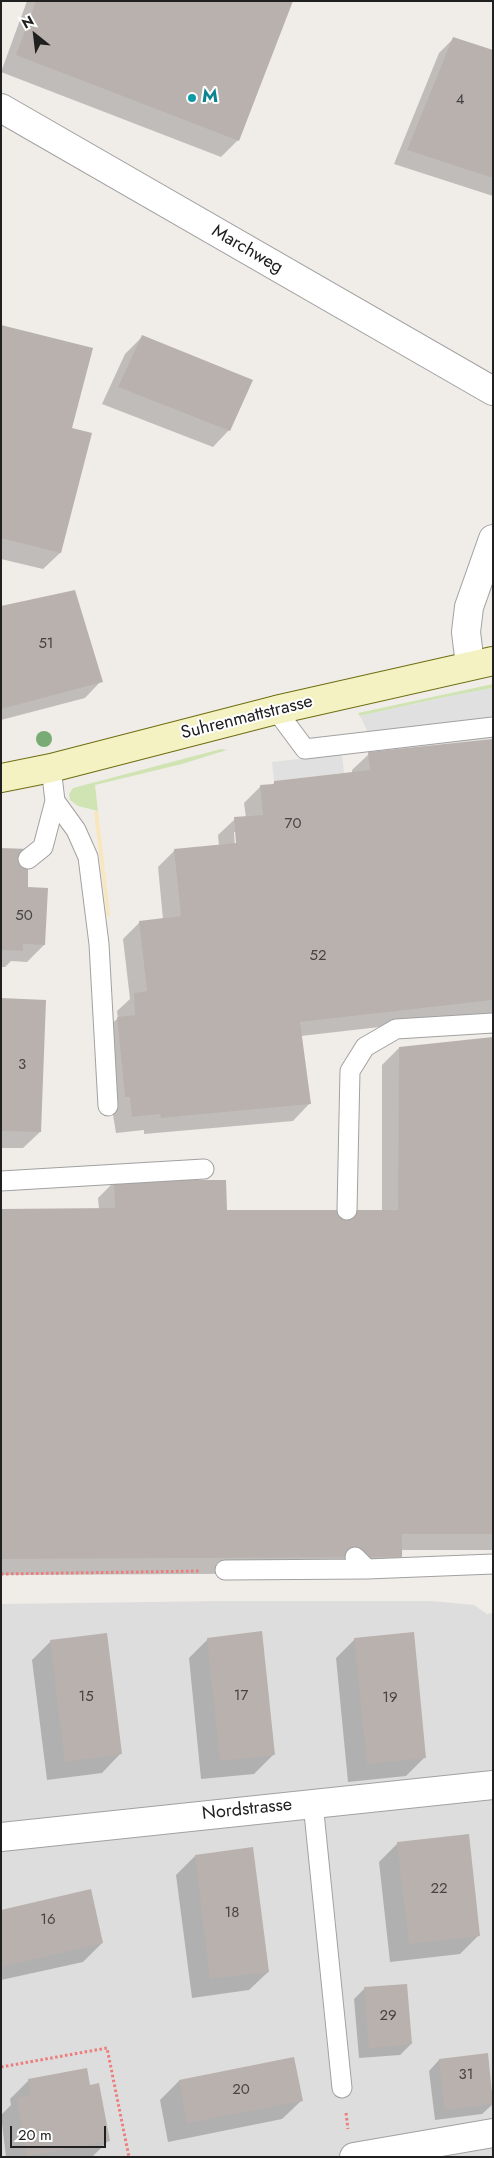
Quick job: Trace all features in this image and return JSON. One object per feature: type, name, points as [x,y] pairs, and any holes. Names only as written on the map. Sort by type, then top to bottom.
[{"type":"street","name":"Marchweg","points":[[1,108],[493,391]]},
{"type":"street","points":[[481,663],[466,632],[469,607],[493,539]]},
{"type":"street","name":"Suhrenmattstrasse","points":[[1,778],[51,768],[276,710],[481,663]]},
{"type":"street","name":"Nordstrasse","points":[[1,1837],[493,1785]]},
{"type":"street","points":[[351,2147],[493,2132]]},
{"type":"lane","points":[[276,710],[305,749],[493,727]]},
{"type":"lane","points":[[28,859],[43,847],[56,801],[51,768]]},
{"type":"lane","points":[[56,801],[76,830],[88,857],[99,944],[108,1106]]},
{"type":"lane","points":[[347,1210],[350,1071],[365,1047],[396,1029],[493,1023]]},
{"type":"lane","points":[[1,1181],[204,1169]]},
{"type":"lane","points":[[225,1570],[361,1563],[493,1564]]},
{"type":"lane","points":[[312,1803],[342,2088]]},
{"type":"path","points":[[1,1574],[225,1570]]},
{"type":"path","points":[[1,2067],[107,2048],[129,2157]]},
{"type":"path","points":[[342,2088],[351,2147]]},
{"type":"shaded area","points":[[493,688],[493,739],[377,751],[360,716],[441,698]]},
{"type":"shaded area","points":[[342,754],[344,773],[274,781],[272,762]]},
{"type":"shaded area","points":[[432,1601],[474,1605],[487,1614],[493,1613],[493,2157],[1,2157],[1,1604]]},
{"type":"green space","points":[[493,684],[493,688],[360,716],[358,713]]},
{"type":"green space","points":[[221,749],[227,750],[182,764],[95,785],[98,811],[78,806],[70,800],[69,794],[73,788]]},
{"type":"sand","points":[[98,811],[110,916],[107,917],[94,812]]},
{"type":"building","name":"M","points":[[36,1],[293,1],[239,141],[16,55]]},
{"type":"building","points":[[453,37],[493,50],[493,178],[407,150]]},
{"type":"building","points":[[1,325],[93,348],[72,428],[92,433],[61,553],[1,538]]},
{"type":"building","points":[[142,335],[253,380],[230,431],[118,387]]},
{"type":"building","points":[[75,590],[103,682],[1,709],[1,606]]},
{"type":"building","points":[[493,739],[493,1000],[300,1022],[311,1104],[161,1118],[160,1114],[132,1117],[130,1097],[125,1097],[117,1017],[135,1015],[134,993],[147,991],[139,921],[181,916],[174,849],[236,843],[234,817],[263,815],[260,785],[274,784],[274,781],[370,770],[368,752]]},
{"type":"building","points":[[1,848],[28,849],[28,887],[48,888],[45,945],[23,944],[23,951],[1,950]]},
{"type":"building","points":[[1,998],[46,1000],[41,1132],[1,1131]]},
{"type":"building","points":[[493,1037],[493,1534],[402,1534],[402,1557],[1,1559],[1,1209],[115,1208],[114,1180],[226,1180],[227,1210],[398,1210],[399,1047]]},
{"type":"building","points":[[262,1631],[275,1755],[220,1761],[207,1638]]},
{"type":"building","points":[[414,1632],[426,1758],[367,1764],[354,1638]]},
{"type":"building","points":[[107,1633],[122,1754],[65,1762],[50,1640]]},
{"type":"building","points":[[469,1834],[480,1936],[409,1944],[397,1842]]},
{"type":"building","points":[[253,1847],[269,1972],[210,1979],[195,1855]]},
{"type":"building","points":[[91,1889],[103,1943],[1,1967],[1,1910]]},
{"type":"building","points":[[407,1984],[412,2044],[369,2048],[364,1987]]},
{"type":"building","points":[[488,2053],[493,2104],[445,2110],[439,2059]]},
{"type":"building","points":[[294,2057],[303,2101],[187,2123],[179,2080]]},
{"type":"building","points":[[87,2068],[90,2085],[99,2083],[110,2141],[27,2156],[17,2098],[31,2095],[28,2079]]},
{"type":"place","name":"M","points":[[192,98]]}]
